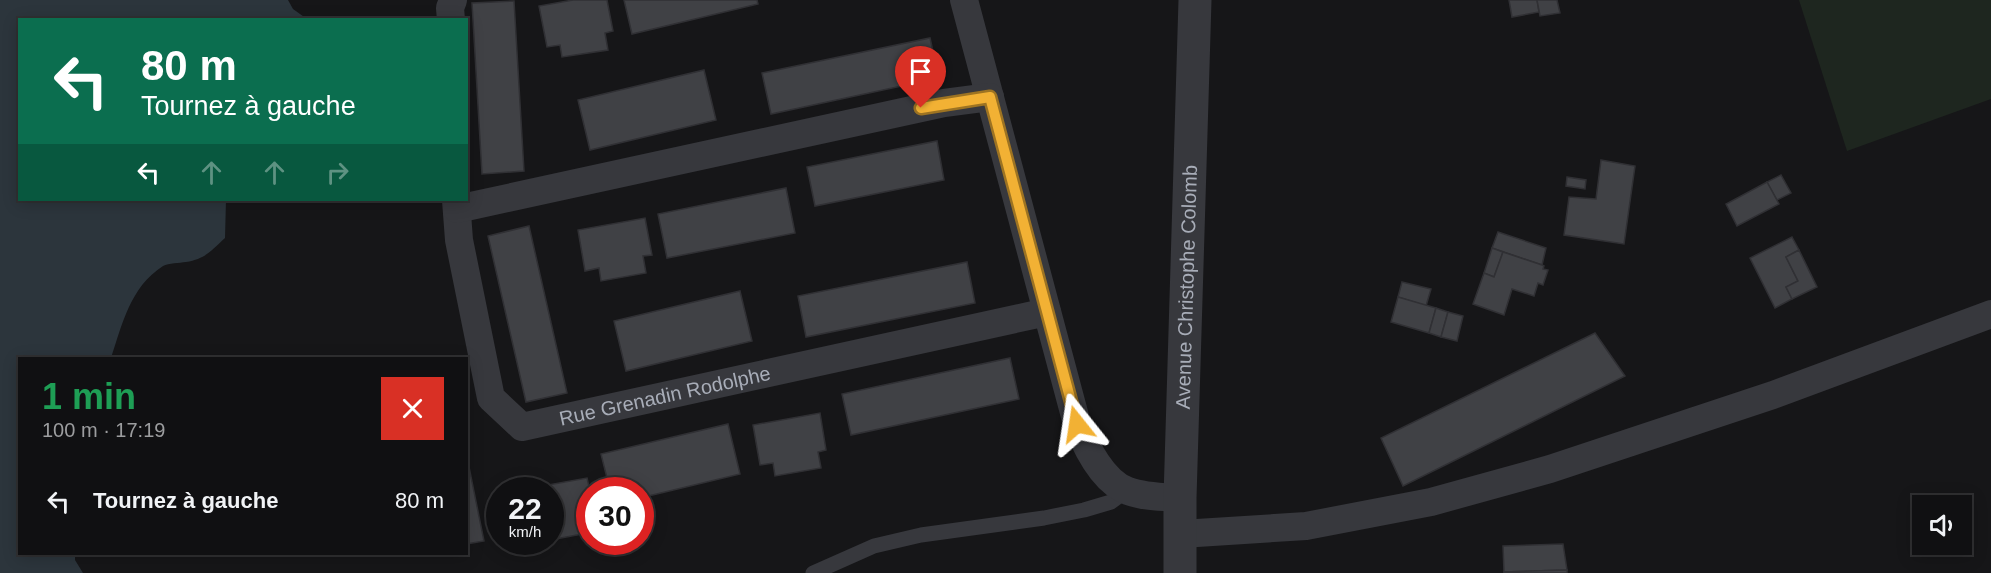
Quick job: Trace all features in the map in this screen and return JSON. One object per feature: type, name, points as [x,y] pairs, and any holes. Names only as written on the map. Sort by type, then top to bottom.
[{"type":"street","points":[[451,18],[450,8],[453,0]]},
{"type":"street","points":[[964,0],[1077,424],[1085,445],[1095,462],[1126,491],[1180,498]]},
{"type":"street","name":"Avenue Christophe Colomb","points":[[1180,573],[1180,498],[1195,0]]},
{"type":"street","points":[[457,204],[945,103],[990,97]]},
{"type":"street","name":"Rue Grenadin Rodolphe","points":[[457,204],[459,240],[491,398],[522,427],[1047,312]]},
{"type":"street","points":[[1181,534],[1306,526],[1431,502],[1550,469],[1773,395],[1991,314]]},
{"type":"lane","points":[[813,573],[874,546],[921,535],[1044,518],[1084,510],[1111,502],[1126,491]]},
{"type":"shaded area","points":[[0,0],[288,0],[293,9],[306,18],[18,18],[18,201],[226,201],[225,238],[203,257],[163,266],[142,285],[129,308],[111,357],[18,357],[18,555],[75,555],[75,560],[83,573],[0,573]]},
{"type":"shaded area","points":[[1799,0],[1991,0],[1991,99],[1847,151]]},
{"type":"building","points":[[573,0],[607,0],[613,31],[605,33],[608,50],[562,57],[560,45],[547,47],[539,6]]},
{"type":"building","points":[[624,0],[757,0],[758,4],[632,34]]},
{"type":"building","points":[[1509,0],[1537,0],[1539,12],[1512,17]]},
{"type":"building","points":[[1537,0],[1557,0],[1560,13],[1540,16]]},
{"type":"building","points":[[514,1],[524,171],[482,174],[472,3]]},
{"type":"building","points":[[930,38],[939,78],[771,114],[762,73]]},
{"type":"building","points":[[704,70],[716,120],[590,150],[578,100]]},
{"type":"building","points":[[937,141],[944,180],[815,206],[807,167]]},
{"type":"building","points":[[1601,160],[1635,166],[1624,244],[1564,235],[1569,197],[1596,199]]},
{"type":"building","points":[[1781,175],[1791,193],[1777,200],[1767,182]]},
{"type":"building","points":[[1567,177],[1586,180],[1585,189],[1566,186]]},
{"type":"building","points":[[1767,182],[1779,204],[1737,226],[1726,204]]},
{"type":"building","points":[[786,188],[795,233],[667,258],[658,214]]},
{"type":"building","points":[[645,218],[652,255],[643,256],[646,273],[601,281],[599,268],[585,271],[578,230]]},
{"type":"building","points":[[529,226],[567,393],[526,402],[488,236]]},
{"type":"building","points":[[1498,232],[1546,248],[1542,265],[1492,248]]},
{"type":"building","points":[[1792,237],[1799,250],[1786,257],[1798,281],[1786,287],[1792,299],[1775,308],[1750,258]]},
{"type":"building","points":[[1492,248],[1503,252],[1494,277],[1484,273]]},
{"type":"building","points":[[1799,250],[1817,287],[1792,299],[1786,287],[1798,281],[1786,257]]},
{"type":"building","points":[[1503,252],[1542,265],[1543,269],[1548,270],[1543,285],[1538,283],[1534,296],[1512,289],[1504,315],[1473,304],[1484,273],[1494,277]]},
{"type":"building","points":[[967,262],[975,303],[806,337],[798,296]]},
{"type":"building","points":[[1402,282],[1431,289],[1426,306],[1398,297]]},
{"type":"building","points":[[740,291],[752,341],[626,371],[614,321]]},
{"type":"building","points":[[1398,297],[1436,308],[1429,333],[1391,322]]},
{"type":"building","points":[[1436,308],[1448,312],[1441,337],[1429,333]]},
{"type":"building","points":[[1448,312],[1463,316],[1457,341],[1441,337]]},
{"type":"building","points":[[1595,333],[1625,376],[1403,486],[1381,438]]},
{"type":"building","points":[[1010,358],[1019,399],[851,435],[842,394]]},
{"type":"building","points":[[820,413],[826,450],[818,452],[821,468],[775,476],[773,463],[760,465],[753,425]]},
{"type":"building","points":[[728,424],[740,474],[654,495],[654,477],[607,477],[601,454]]},
{"type":"building","points":[[468,467],[484,541],[468,544]]},
{"type":"building","points":[[576,480],[576,535],[564,537],[564,482]]},
{"type":"building","points":[[1563,544],[1567,570],[1504,572],[1503,546]]},
{"type":"building","points":[[1567,570],[1567,573],[1504,573],[1504,572]]},
{"type":"route","points":[[921,108],[990,97],[1077,424]]}]
